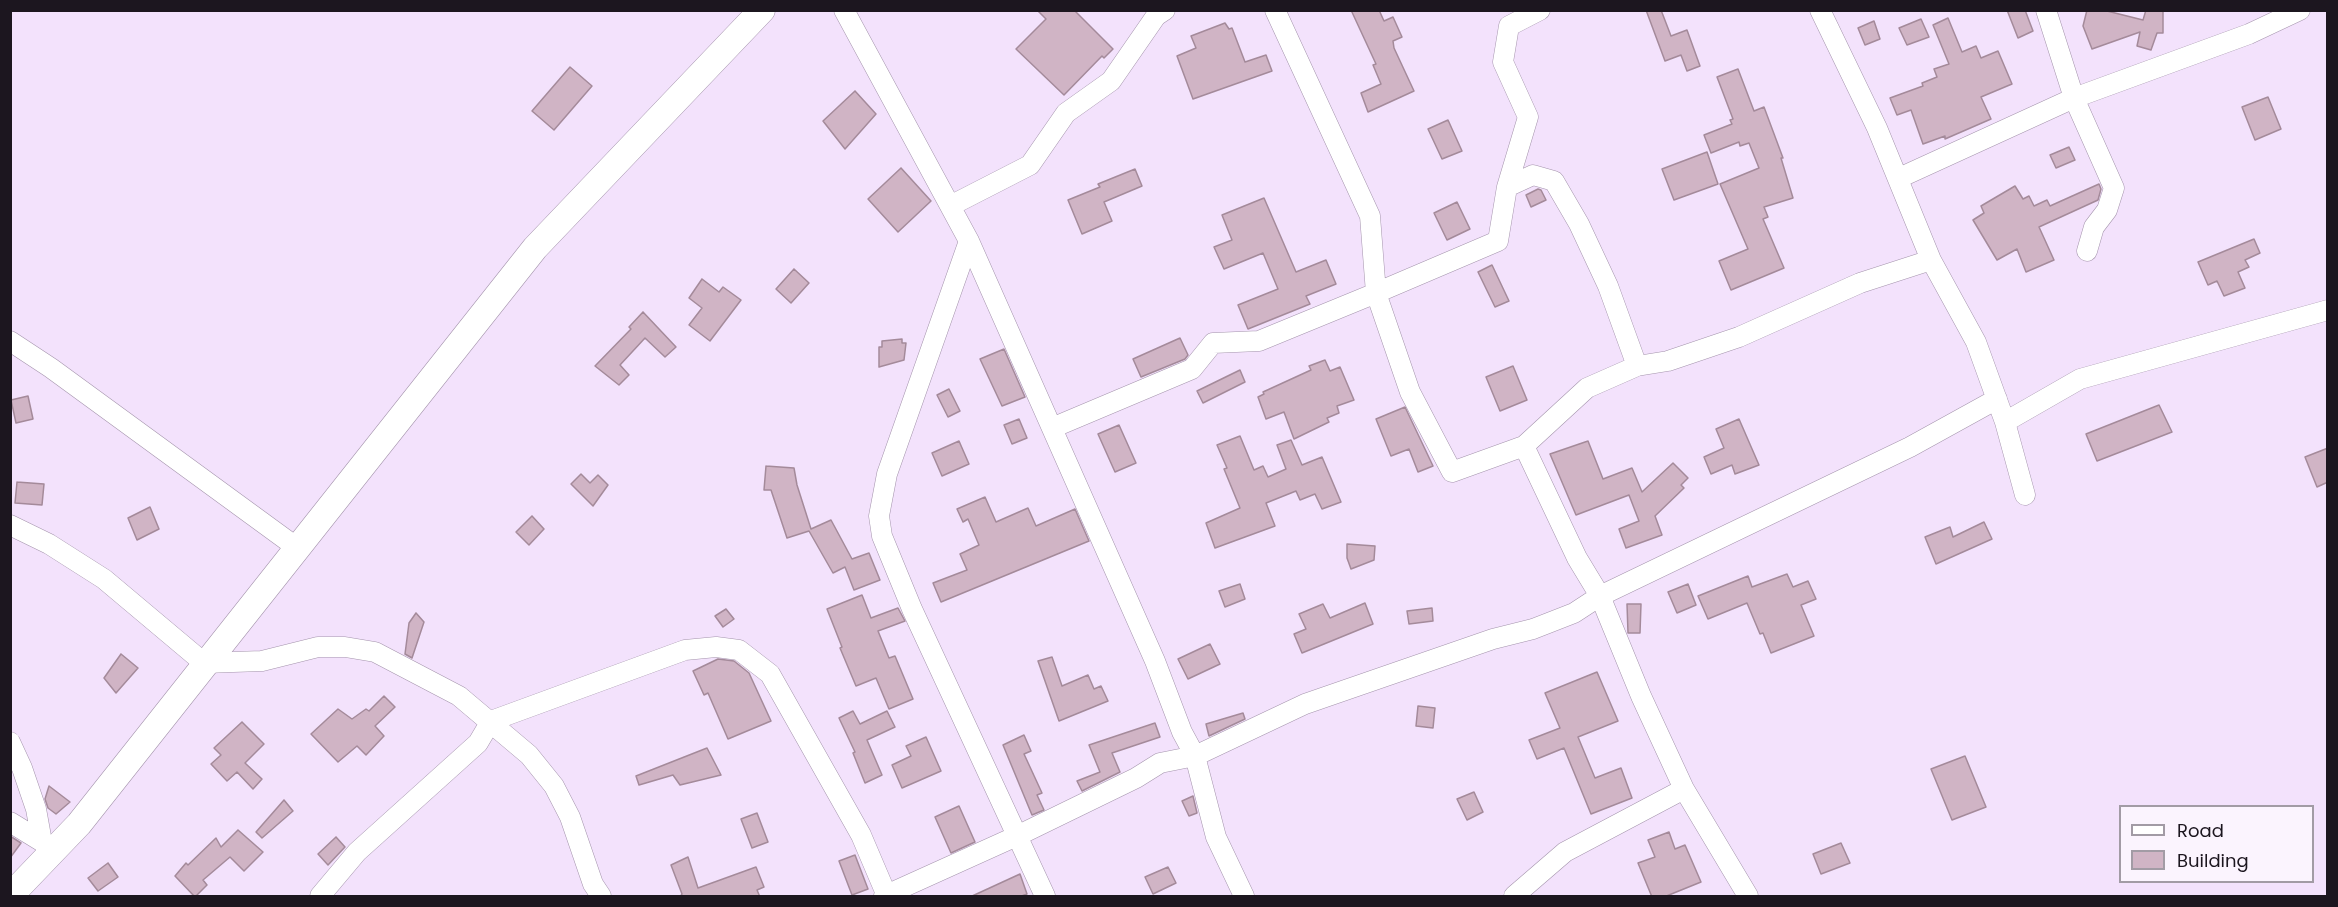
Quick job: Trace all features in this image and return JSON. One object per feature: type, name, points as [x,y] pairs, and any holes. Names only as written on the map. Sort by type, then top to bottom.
[{"type":"street","points":[[10,896],[48,846],[78,824],[535,248],[762,10]]},
{"type":"street","points":[[844,10],[969,241],[1155,661],[1182,732],[1196,756],[1216,837],[1244,897]]},
{"type":"street","points":[[950,206],[1030,165],[1066,113],[1111,81],[1156,16],[1165,10]]},
{"type":"street","points":[[1275,10],[1370,216],[1376,293],[1410,392],[1452,472],[1524,446],[1587,388],[1636,366],[1668,361],[1738,337],[1860,283],[1931,260]]},
{"type":"street","points":[[1052,428],[1192,369],[1214,343],[1259,341],[1498,241],[1507,187],[1528,117],[1503,62],[1509,26],[1540,10]]},
{"type":"street","points":[[1820,10],[1899,178],[1931,260],[1976,342],[2005,422],[2025,495]]},
{"type":"street","points":[[2046,10],[2074,98],[2114,188],[2107,210],[2094,227],[2086,251]]},
{"type":"street","points":[[1899,178],[2074,98],[2249,34],[2300,10]]},
{"type":"street","points":[[1507,187],[1533,175],[1554,181],[1579,224],[1608,286],[1636,366]]},
{"type":"street","points":[[969,241],[887,474],[879,516],[882,536],[912,609],[1045,897]]},
{"type":"street","points":[[2005,422],[2080,379],[2328,310]]},
{"type":"street","points":[[10,341],[96,400],[296,547]]},
{"type":"street","points":[[320,897],[357,852],[478,743],[491,722],[685,650],[716,647],[739,650],[770,675],[861,836],[886,896],[1018,835],[1160,764],[1196,756],[1305,704],[1493,639],[1533,629],[1574,613],[1600,596],[1910,447],[1997,399]]},
{"type":"street","points":[[1524,446],[1577,558],[1600,596],[1641,696],[1684,789],[1748,897]]},
{"type":"street","points":[[10,525],[49,544],[104,579],[204,663],[262,661],[318,647],[345,647],[375,652],[459,696],[529,755],[554,786],[570,818],[593,884],[601,897]]},
{"type":"street","points":[[10,742],[22,768],[48,846]]},
{"type":"street","points":[[1514,897],[1565,852],[1684,789]]},
{"type":"street","points":[[10,822],[48,846]]},
{"type":"building","points":[[1037,10],[1074,10],[1113,49],[1104,58],[1102,56],[1064,95],[1016,49],[1046,19]]},
{"type":"building","points":[[1351,10],[1379,10],[1384,21],[1393,17],[1402,37],[1393,41],[1394,48],[1414,91],[1368,112],[1361,93],[1381,84],[1373,65],[1376,64]]},
{"type":"building","points":[[1646,10],[1661,10],[1671,36],[1687,30],[1700,66],[1687,71],[1681,55],[1665,61]]},
{"type":"building","points":[[2007,10],[2025,10],[2033,31],[2018,38]]},
{"type":"building","points":[[2087,10],[2103,10],[2143,20],[2146,10],[2163,10],[2163,33],[2157,33],[2151,50],[2137,46],[2140,32],[2092,49],[2083,26]]},
{"type":"building","points":[[1948,18],[1962,52],[1976,46],[1981,58],[1998,51],[2012,84],[1981,97],[1991,119],[1945,139],[1945,136],[1923,144],[1911,110],[1897,115],[1890,98],[1923,86],[1922,83],[1937,77],[1934,69],[1949,64],[1933,25]]},
{"type":"building","points":[[1921,19],[1929,37],[1907,45],[1899,28]]},
{"type":"building","points":[[1874,21],[1880,39],[1865,45],[1858,28]]},
{"type":"building","points":[[1225,23],[1229,29],[1232,28],[1245,62],[1266,55],[1272,71],[1193,99],[1177,56],[1196,48],[1191,36]]},
{"type":"building","points":[[570,67],[592,86],[554,130],[532,111]]},
{"type":"building","points":[[1738,69],[1754,111],[1764,107],[1783,158],[1781,158],[1793,198],[1764,207],[1768,217],[1763,219],[1784,268],[1731,290],[1719,261],[1748,249],[1720,184],[1759,168],[1749,143],[1740,146],[1739,142],[1711,153],[1704,135],[1732,124],[1730,120],[1733,119],[1717,77]]},
{"type":"building","points":[[855,91],[876,114],[845,149],[823,121]]},
{"type":"building","points":[[2268,97],[2281,129],[2255,140],[2242,107]]},
{"type":"building","points":[[1448,120],[1462,151],[1442,159],[1428,129]]},
{"type":"building","points":[[2069,147],[2075,160],[2056,168],[2050,155]]},
{"type":"building","points":[[1707,152],[1718,184],[1674,200],[1662,169]]},
{"type":"building","points":[[901,168],[931,201],[898,232],[868,199]]},
{"type":"building","points":[[1135,169],[1142,186],[1104,202],[1112,221],[1082,234],[1068,200],[1100,187],[1098,184]]},
{"type":"building","points":[[2099,184],[2101,189],[2098,200],[2039,227],[2054,260],[2026,272],[2017,249],[1997,260],[1973,220],[1984,213],[1981,206],[2015,186],[2023,199],[2029,196],[2034,206],[2047,200],[2050,206]]},
{"type":"building","points":[[1538,189],[1541,190],[1546,200],[1531,207],[1526,195]]},
{"type":"building","points":[[1264,198],[1296,272],[1326,260],[1336,284],[1306,296],[1310,304],[1248,329],[1238,305],[1278,289],[1263,253],[1224,269],[1214,247],[1232,240],[1222,215]]},
{"type":"building","points":[[1457,202],[1470,229],[1447,240],[1434,213]]},
{"type":"building","points":[[2254,239],[2260,253],[2245,260],[2249,267],[2238,272],[2245,288],[2224,296],[2217,281],[2208,285],[2198,262]]},
{"type":"building","points":[[1492,265],[1509,301],[1495,307],[1478,272]]},
{"type":"building","points":[[794,269],[809,283],[791,303],[776,289]]},
{"type":"building","points":[[702,279],[719,292],[723,287],[741,300],[710,341],[689,325],[702,308],[689,298]]},
{"type":"building","points":[[643,312],[676,347],[665,357],[645,338],[620,365],[629,375],[619,385],[595,366],[631,329],[629,327]]},
{"type":"building","points":[[1180,338],[1188,355],[1185,359],[1141,377],[1133,359]]},
{"type":"building","points":[[902,339],[902,343],[906,343],[904,360],[879,367],[879,347],[882,347],[882,341]]},
{"type":"building","points":[[1004,349],[1025,397],[1002,406],[980,359]]},
{"type":"building","points":[[1325,360],[1330,371],[1340,367],[1354,400],[1337,406],[1339,413],[1327,418],[1329,422],[1294,439],[1284,412],[1266,419],[1258,397],[1264,394],[1263,392],[1311,370],[1309,366]]},
{"type":"building","points":[[1513,366],[1527,400],[1500,411],[1486,377]]},
{"type":"building","points":[[1240,370],[1245,382],[1203,403],[1197,391]]},
{"type":"building","points":[[949,389],[960,411],[948,417],[937,395]]},
{"type":"building","points":[[28,396],[33,419],[16,423],[11,400]]},
{"type":"building","points":[[2159,405],[2172,432],[2097,461],[2086,434]]},
{"type":"building","points":[[1405,407],[1433,466],[1418,472],[1409,449],[1391,456],[1376,419]]},
{"type":"building","points":[[1019,419],[1027,438],[1012,444],[1004,425]]},
{"type":"building","points":[[1739,419],[1759,465],[1735,474],[1732,465],[1711,474],[1704,457],[1724,448],[1716,429]]},
{"type":"building","points":[[1119,425],[1136,463],[1115,472],[1098,434]]},
{"type":"building","points":[[1240,436],[1254,470],[1263,466],[1268,477],[1286,469],[1277,445],[1291,440],[1302,465],[1322,457],[1341,502],[1322,509],[1315,494],[1300,500],[1296,491],[1266,503],[1275,526],[1215,548],[1206,523],[1240,508],[1217,445]]},
{"type":"building","points":[[959,441],[969,464],[942,476],[932,453]]},
{"type":"building","points":[[1588,441],[1603,479],[1632,468],[1642,492],[1673,463],[1688,478],[1681,485],[1684,488],[1655,516],[1662,535],[1626,548],[1619,529],[1639,521],[1629,495],[1576,515],[1550,454]]},
{"type":"building","points":[[2328,448],[2328,482],[2317,487],[2305,457]]},
{"type":"building","points":[[766,466],[794,468],[811,529],[831,520],[852,559],[869,553],[880,580],[854,590],[845,567],[833,573],[809,531],[787,538],[771,490],[764,490]]},
{"type":"building","points":[[581,474],[590,483],[598,475],[608,485],[593,506],[571,484]]},
{"type":"building","points":[[17,482],[44,484],[42,505],[15,503]]},
{"type":"building","points":[[985,497],[996,522],[1028,508],[1036,526],[1075,509],[1089,541],[941,602],[933,583],[967,570],[960,554],[979,545],[968,519],[963,522],[957,509]]},
{"type":"building","points":[[150,507],[159,529],[137,540],[128,518]]},
{"type":"building","points":[[532,516],[544,529],[529,545],[516,532]]},
{"type":"building","points":[[1984,522],[1992,539],[1936,564],[1925,537],[1950,527],[1953,537]]},
{"type":"building","points":[[1347,544],[1375,546],[1374,560],[1351,569],[1347,558]]},
{"type":"building","points":[[1787,574],[1793,587],[1808,581],[1816,599],[1801,605],[1814,636],[1771,653],[1747,603],[1708,619],[1698,596],[1748,576],[1752,587]]},
{"type":"building","points":[[1240,584],[1245,599],[1225,607],[1219,591]]},
{"type":"building","points":[[1688,584],[1696,605],[1677,613],[1668,592]]},
{"type":"building","points":[[862,595],[871,618],[898,608],[905,621],[878,631],[889,658],[895,656],[913,699],[889,709],[876,678],[856,686],[827,609]]},
{"type":"building","points":[[1365,603],[1373,624],[1302,653],[1294,634],[1306,629],[1299,614],[1323,604],[1330,618]]},
{"type":"building","points":[[1627,604],[1641,604],[1640,633],[1628,633]]},
{"type":"building","points":[[1432,608],[1433,621],[1409,624],[1407,611]]},
{"type":"building","points":[[726,609],[734,619],[723,627],[715,616]]},
{"type":"building","points":[[416,613],[424,622],[412,658],[405,654],[409,623]]},
{"type":"building","points":[[1210,644],[1220,664],[1188,679],[1178,659]]},
{"type":"building","points":[[121,654],[138,668],[116,693],[104,678]]},
{"type":"building","points":[[1052,657],[1062,686],[1088,675],[1094,689],[1101,686],[1108,701],[1059,721],[1038,661]]},
{"type":"building","points":[[718,659],[734,661],[749,673],[771,721],[728,739],[708,693],[704,695],[693,671]]},
{"type":"building","points":[[1597,672],[1618,721],[1578,737],[1595,778],[1621,768],[1632,798],[1591,814],[1564,748],[1537,759],[1529,740],[1560,728],[1545,693]]},
{"type":"building","points":[[384,696],[395,707],[375,726],[384,736],[366,755],[357,746],[338,762],[311,734],[338,709],[352,719],[366,709],[369,711]]},
{"type":"building","points":[[1418,706],[1435,708],[1433,728],[1416,726]]},
{"type":"building","points":[[853,711],[860,724],[887,711],[895,727],[867,740],[882,775],[865,783],[853,753],[855,752],[839,718]]},
{"type":"building","points":[[1243,713],[1245,719],[1209,736],[1206,724]]},
{"type":"building","points":[[242,722],[264,744],[245,763],[262,779],[253,789],[237,772],[227,781],[211,764],[221,755],[214,748]]},
{"type":"building","points":[[1155,723],[1160,737],[1112,753],[1120,772],[1082,791],[1077,781],[1100,772],[1089,745]]},
{"type":"building","points":[[1024,735],[1031,751],[1024,754],[1042,793],[1037,795],[1044,810],[1032,815],[1003,745]]},
{"type":"building","points":[[926,737],[941,771],[902,788],[892,765],[911,756],[906,746]]},
{"type":"building","points":[[707,748],[721,775],[680,785],[673,775],[639,785],[636,776]]},
{"type":"building","points":[[1965,756],[1986,807],[1952,820],[1931,769]]},
{"type":"building","points":[[49,786],[70,802],[56,814],[48,808],[45,799]]},
{"type":"building","points":[[1474,792],[1483,812],[1467,820],[1457,799]]},
{"type":"building","points":[[1193,796],[1197,813],[1189,816],[1182,801]]},
{"type":"building","points":[[284,800],[293,811],[262,838],[256,832]]},
{"type":"building","points":[[959,806],[975,842],[951,853],[935,817]]},
{"type":"building","points":[[757,813],[768,842],[752,848],[741,819]]},
{"type":"building","points":[[238,830],[263,852],[244,871],[230,857],[203,880],[207,885],[195,897],[175,876],[186,863],[188,865],[216,838],[221,847]]},
{"type":"building","points":[[1669,832],[1675,849],[1685,845],[1701,882],[1664,897],[1652,897],[1638,863],[1655,857],[1648,840]]},
{"type":"building","points":[[10,836],[21,843],[10,858]]},
{"type":"building","points":[[336,837],[345,847],[328,865],[318,854]]},
{"type":"building","points":[[1841,843],[1850,863],[1821,874],[1813,854]]},
{"type":"building","points":[[855,855],[868,889],[852,895],[839,861]]},
{"type":"building","points":[[688,857],[698,888],[756,867],[764,887],[757,890],[760,897],[680,897],[682,894],[671,865]]},
{"type":"building","points":[[108,863],[118,877],[98,891],[88,878]]},
{"type":"building","points":[[1168,867],[1176,883],[1153,894],[1145,877]]},
{"type":"building","points":[[1020,874],[1027,894],[1019,897],[970,897]]}]
